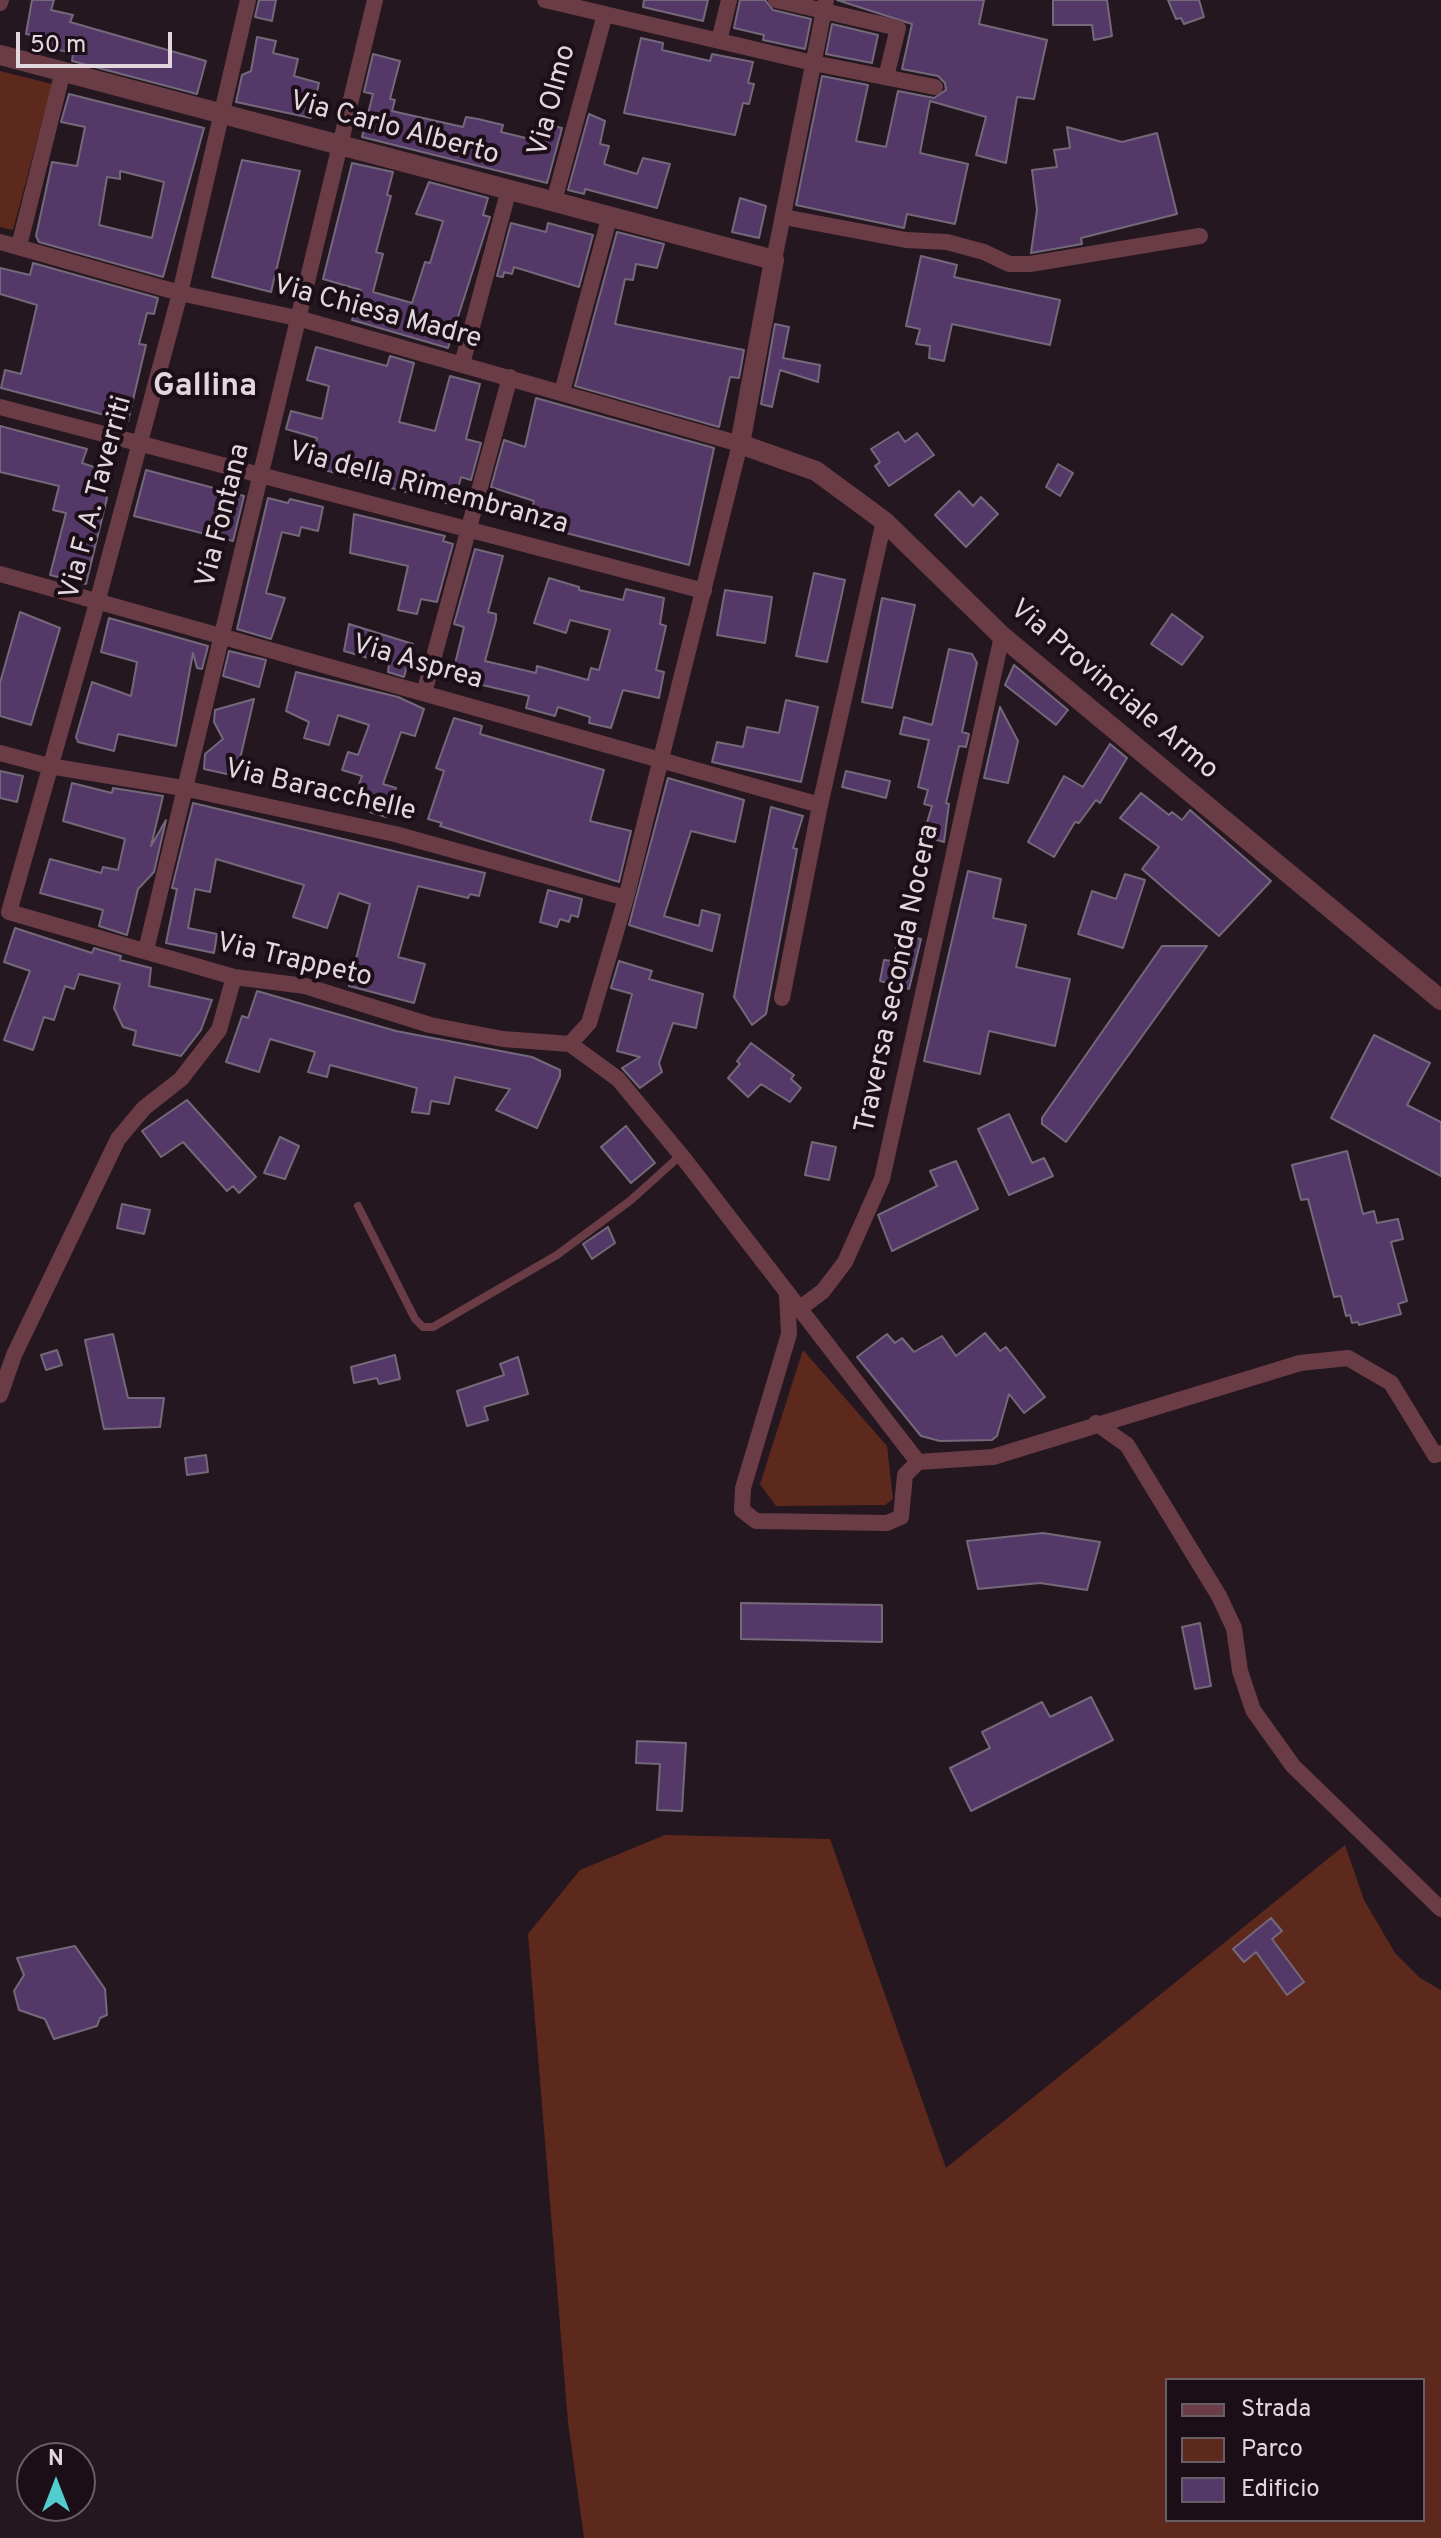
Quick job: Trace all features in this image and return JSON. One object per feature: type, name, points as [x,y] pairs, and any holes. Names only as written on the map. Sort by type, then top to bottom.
[{"type":"street","name":"Via F. A. Taverriti","points":[[9,912],[97,603],[180,293],[248,0]]},
{"type":"street","name":"Via Fontana","points":[[146,950],[183,788],[301,319],[375,0]]},
{"type":"street","points":[[545,0],[813,63],[935,87]]},
{"type":"street","points":[[719,41],[729,0]]},
{"type":"street","points":[[776,0],[825,5],[898,28],[886,77]]},
{"type":"street","points":[[825,5],[740,444],[663,761],[589,1023],[570,1044],[618,1079],[681,1155],[918,1462]]},
{"type":"street","name":"Via Olmo","points":[[554,201],[605,14]]},
{"type":"street","name":"Via Carlo Alberto","points":[[0,55],[774,260]]},
{"type":"street","points":[[19,246],[63,71]]},
{"type":"street","points":[[462,364],[509,189]]},
{"type":"street","points":[[562,392],[610,215]]},
{"type":"street","points":[[784,217],[906,240],[947,242],[984,252],[1009,264],[1030,264],[1200,236]]},
{"type":"street","name":"Via Chiesa Madre","points":[[0,242],[180,293],[301,319],[740,444]]},
{"type":"street","points":[[424,693],[510,377]]},
{"type":"street","name":"Via della Rimembranza","points":[[0,407],[470,527],[704,591]]},
{"type":"street","name":"Via Provinciale Armo","points":[[740,444],[816,471],[884,521],[1002,636],[1441,1000]]},
{"type":"street","points":[[782,998],[820,805],[884,521]]},
{"type":"street","name":"Via Asprea","points":[[0,574],[820,805]]},
{"type":"street","name":"Traversa seconda Nocera","points":[[799,1309],[823,1291],[845,1262],[882,1179],[1002,636]]},
{"type":"street","name":"Via Baracchelle","points":[[0,753],[49,766],[183,788],[395,834],[626,898]]},
{"type":"street","name":"Via Trappeto","points":[[9,912],[234,977],[305,986],[459,1030],[503,1039],[570,1044]]},
{"type":"street","points":[[0,1395],[14,1355],[118,1139],[144,1108],[181,1079],[219,1030],[234,977]]},
{"type":"street","points":[[787,1294],[789,1334],[743,1488],[742,1510],[756,1521],[887,1523],[901,1517],[905,1475],[918,1462],[993,1457],[1300,1363],[1348,1358],[1391,1383],[1439,1459]]},
{"type":"street","points":[[1096,1423],[1127,1445],[1219,1596],[1234,1628],[1240,1671],[1253,1710],[1285,1755],[1441,1909]]},
{"type":"lane","points":[[358,1206],[415,1319],[423,1327],[433,1327],[557,1255],[641,1192],[681,1155]]},
{"type":"green space","points":[[0,71],[52,84],[13,230],[0,227]]},
{"type":"green space","points":[[803,1350],[887,1446],[893,1499],[885,1505],[776,1506],[760,1484]]},
{"type":"green space","points":[[665,1835],[830,1839],[946,2168],[1345,1845],[1364,1900],[1395,1953],[1420,1978],[1441,1990],[1441,2538],[584,2538],[568,2422],[528,1934],[580,1870]]},
{"type":"building","points":[[32,0],[54,0],[51,10],[73,15],[70,22],[206,61],[197,94],[72,61],[73,53],[36,45],[38,36],[26,34]]},
{"type":"building","points":[[259,0],[276,0],[272,21],[255,17]]},
{"type":"building","points":[[644,0],[708,0],[703,21],[643,7]]},
{"type":"building","points":[[740,0],[765,0],[773,10],[811,19],[805,49],[763,40],[764,35],[734,28]]},
{"type":"building","points":[[837,0],[984,0],[979,24],[1047,40],[1034,99],[1017,97],[1006,163],[976,155],[986,117],[930,101],[920,153],[968,164],[955,224],[907,214],[904,228],[796,205],[822,76],[868,85],[856,141],[886,147],[898,91],[934,98],[946,90],[945,83],[938,76],[902,69],[912,24]]},
{"type":"building","points":[[1053,0],[1107,0],[1112,36],[1094,40],[1092,25],[1053,25]]},
{"type":"building","points":[[1168,0],[1199,0],[1204,17],[1184,24],[1181,18],[1176,19]]},
{"type":"building","points":[[832,24],[878,35],[872,63],[826,54]]},
{"type":"building","points":[[257,37],[276,41],[273,53],[298,59],[294,76],[319,83],[311,118],[236,102],[242,75],[251,71]]},
{"type":"building","points":[[641,38],[663,43],[662,50],[710,61],[712,54],[753,62],[748,83],[754,84],[749,104],[743,103],[735,135],[624,113]]},
{"type":"building","points":[[373,54],[400,61],[390,99],[395,100],[392,111],[463,127],[466,117],[478,119],[503,125],[501,132],[534,140],[535,135],[541,136],[544,124],[562,128],[547,183],[362,137],[373,94],[364,92]]},
{"type":"building","points":[[69,94],[204,128],[163,277],[39,242],[36,236],[52,162],[77,166],[85,127],[61,122]],"holes":[[[120,171],[164,182],[152,238],[99,225],[107,177],[120,179]]]},
{"type":"building","points":[[589,114],[605,121],[600,144],[609,146],[604,164],[637,174],[643,158],[670,164],[657,208],[585,189],[584,194],[568,190]]},
{"type":"building","points":[[1067,127],[1122,142],[1157,133],[1177,214],[1081,238],[1082,244],[1031,253],[1037,210],[1032,170],[1057,167],[1054,150],[1070,148]]},
{"type":"building","points":[[242,160],[300,171],[271,292],[212,277]]},
{"type":"building","points":[[352,163],[393,172],[387,195],[391,196],[376,252],[383,254],[373,292],[412,303],[425,262],[430,263],[443,221],[416,214],[429,182],[488,198],[483,215],[490,217],[448,348],[352,320],[361,290],[323,279]]},
{"type":"building","points":[[740,198],[766,206],[759,238],[732,232]]},
{"type":"building","points":[[511,223],[546,232],[548,223],[593,235],[579,287],[514,267],[512,274],[504,272],[503,277],[497,276]]},
{"type":"building","points":[[617,232],[664,244],[657,268],[636,264],[633,280],[625,279],[615,324],[744,350],[739,378],[730,377],[719,427],[575,386]]},
{"type":"building","points":[[921,256],[957,265],[954,277],[1060,300],[1050,345],[952,324],[944,361],[929,358],[930,346],[916,344],[920,329],[906,326]]},
{"type":"building","points":[[33,263],[158,298],[154,314],[147,313],[139,344],[146,345],[128,421],[1,388],[5,370],[21,374],[37,305],[0,294],[0,268],[30,275]]},
{"type":"building","points":[[775,324],[789,327],[783,358],[820,365],[818,382],[780,370],[772,407],[761,404]]},
{"type":"building","points":[[316,347],[387,366],[390,356],[414,363],[399,422],[435,431],[450,376],[480,384],[466,439],[481,443],[471,480],[461,477],[454,505],[310,466],[317,438],[286,429],[291,411],[322,419],[329,386],[307,380]]},
{"type":"building","points":[[536,398],[714,448],[689,565],[528,523],[534,501],[491,487],[504,440],[525,447]]},
{"type":"building","points":[[0,426],[87,449],[82,463],[97,468],[95,477],[107,498],[86,584],[50,575],[66,513],[53,510],[59,486],[0,472]]},
{"type":"building","points":[[898,432],[905,442],[917,433],[934,455],[889,486],[875,466],[880,462],[871,449]]},
{"type":"building","points":[[1058,464],[1073,473],[1060,496],[1046,487]]},
{"type":"building","points":[[146,470],[244,496],[233,541],[134,516]]},
{"type":"building","points":[[959,491],[973,506],[981,497],[998,514],[966,547],[935,515]]},
{"type":"building","points":[[268,498],[288,503],[290,499],[323,507],[318,531],[301,527],[299,536],[282,532],[266,593],[285,598],[271,639],[237,629]]},
{"type":"building","points":[[354,514],[445,536],[443,541],[453,544],[437,602],[421,599],[417,614],[398,610],[408,566],[350,553]]},
{"type":"building","points":[[475,549],[503,556],[488,612],[496,614],[496,620],[485,661],[536,673],[537,666],[588,680],[591,668],[599,670],[610,630],[570,620],[566,633],[534,623],[549,578],[579,587],[579,590],[623,600],[626,589],[664,598],[660,624],[666,626],[656,670],[664,672],[659,698],[623,690],[611,728],[589,723],[590,717],[558,707],[555,716],[526,708],[529,696],[461,680],[464,667],[455,664],[464,627],[454,624]]},
{"type":"building","points":[[814,573],[845,580],[827,662],[796,656]]},
{"type":"building","points":[[725,590],[772,597],[765,643],[717,635]]},
{"type":"building","points":[[882,598],[915,605],[892,708],[862,702]]},
{"type":"building","points":[[20,612],[60,628],[31,725],[0,716],[0,683]]},
{"type":"building","points":[[1172,614],[1203,637],[1182,665],[1151,644]]},
{"type":"building","points":[[109,618],[208,646],[202,669],[197,668],[193,653],[176,746],[118,734],[114,751],[78,742],[76,737],[92,682],[131,696],[137,662],[101,652]]},
{"type":"building","points":[[349,624],[413,644],[404,677],[388,672],[389,664],[344,651]]},
{"type":"building","points":[[949,649],[972,654],[977,663],[962,732],[969,734],[966,747],[959,746],[946,803],[949,804],[944,842],[923,836],[932,806],[924,804],[928,790],[918,787],[929,740],[900,734],[904,717],[932,725]]},
{"type":"building","points":[[229,651],[266,660],[259,687],[223,676]]},
{"type":"building","points":[[1014,665],[1068,710],[1056,725],[1005,685]]},
{"type":"building","points":[[296,672],[398,697],[424,709],[415,736],[401,732],[383,784],[396,788],[386,817],[351,806],[362,776],[342,770],[348,752],[358,755],[369,725],[338,715],[329,745],[304,738],[309,722],[286,711]]},
{"type":"building","points":[[254,699],[236,776],[204,769],[205,754],[223,739],[214,722],[215,710]]},
{"type":"building","points":[[786,700],[818,707],[801,782],[712,762],[717,742],[743,747],[747,727],[779,733]]},
{"type":"building","points":[[1000,707],[1018,741],[1008,783],[984,778]]},
{"type":"building","points":[[454,718],[482,726],[480,734],[604,770],[590,821],[631,831],[619,882],[440,826],[442,823],[428,819],[444,771],[436,768]]},
{"type":"building","points":[[1110,744],[1127,758],[1100,803],[1096,800],[1079,823],[1075,822],[1054,857],[1028,842],[1064,776],[1083,787]]},
{"type":"building","points":[[0,771],[23,776],[17,802],[0,798]]},
{"type":"building","points":[[846,771],[890,781],[886,798],[842,787]]},
{"type":"building","points":[[668,778],[744,800],[735,842],[691,831],[664,916],[699,926],[702,910],[720,915],[712,951],[629,925]]},
{"type":"building","points":[[72,783],[112,793],[113,788],[163,796],[151,846],[166,820],[154,872],[138,889],[127,935],[99,926],[103,910],[40,893],[50,859],[101,873],[103,867],[118,870],[125,839],[63,821]]},
{"type":"building","points":[[1141,793],[1169,815],[1172,812],[1182,820],[1190,810],[1271,881],[1219,936],[1142,869],[1159,847],[1120,818]]},
{"type":"building","points":[[193,803],[485,873],[479,896],[470,894],[468,898],[418,886],[398,957],[425,964],[414,1003],[349,986],[370,904],[339,893],[327,928],[293,917],[304,885],[216,859],[210,892],[195,889],[188,928],[217,934],[214,953],[166,943],[177,889],[172,888]]},
{"type":"building","points":[[771,807],[803,816],[793,848],[797,849],[766,1014],[752,1025],[734,997]]},
{"type":"building","points":[[968,871],[1001,879],[993,918],[1026,925],[1016,967],[1070,979],[1055,1046],[989,1031],[980,1074],[924,1061]]},
{"type":"building","points":[[1125,874],[1145,880],[1123,948],[1078,934],[1092,891],[1116,899]]},
{"type":"building","points":[[548,890],[582,899],[578,917],[571,915],[569,922],[560,919],[557,927],[540,922]]},
{"type":"building","points":[[15,928],[92,953],[94,948],[121,956],[120,960],[151,968],[149,986],[212,1000],[201,1030],[181,1056],[133,1045],[136,1031],[123,1027],[114,1008],[120,984],[79,974],[74,989],[65,986],[54,1020],[44,1017],[33,1050],[4,1040],[30,971],[4,962]]},
{"type":"building","points":[[899,935],[921,939],[909,989],[880,981],[884,960],[893,961]]},
{"type":"building","points":[[1162,946],[1207,946],[1066,1142],[1042,1124],[1042,1118]]},
{"type":"building","points":[[619,961],[652,971],[649,979],[703,994],[696,1028],[673,1023],[659,1063],[662,1072],[640,1088],[622,1068],[640,1057],[617,1051],[632,994],[611,988]]},
{"type":"building","points":[[257,991],[396,1031],[532,1057],[560,1070],[560,1076],[537,1128],[496,1110],[510,1089],[455,1077],[449,1104],[431,1101],[429,1114],[412,1112],[417,1088],[330,1065],[327,1077],[308,1072],[315,1052],[270,1039],[259,1072],[226,1062],[242,1016],[248,1018]]},
{"type":"building","points":[[1374,1035],[1430,1063],[1407,1105],[1441,1122],[1441,1176],[1331,1118]]},
{"type":"building","points":[[751,1043],[794,1075],[791,1079],[801,1088],[790,1102],[761,1084],[748,1097],[728,1078]]},
{"type":"building","points":[[187,1100],[256,1177],[239,1193],[233,1186],[227,1191],[183,1142],[161,1157],[142,1131]]},
{"type":"building","points":[[1009,1114],[1032,1163],[1044,1158],[1053,1176],[1009,1195],[978,1129]]},
{"type":"building","points":[[626,1126],[655,1163],[631,1183],[601,1147]]},
{"type":"building","points":[[280,1137],[299,1146],[285,1179],[264,1173]]},
{"type":"building","points":[[812,1142],[836,1147],[829,1180],[805,1175]]},
{"type":"building","points":[[1347,1151],[1363,1214],[1374,1211],[1377,1223],[1398,1219],[1403,1239],[1391,1242],[1407,1301],[1398,1304],[1401,1314],[1359,1325],[1358,1322],[1352,1323],[1350,1315],[1346,1316],[1341,1296],[1334,1297],[1308,1199],[1301,1200],[1292,1165]]},
{"type":"building","points":[[956,1161],[978,1209],[892,1251],[878,1215],[937,1186],[930,1171]]},
{"type":"building","points":[[122,1204],[150,1210],[144,1234],[117,1228]]},
{"type":"building","points":[[608,1227],[615,1243],[592,1259],[583,1244]]},
{"type":"building","points":[[985,1333],[1000,1351],[1006,1347],[1045,1397],[1024,1413],[1009,1394],[997,1436],[992,1440],[940,1441],[921,1436],[857,1357],[887,1334],[895,1343],[902,1338],[914,1352],[942,1336],[956,1356]]},
{"type":"building","points":[[113,1334],[128,1398],[164,1398],[160,1427],[104,1429],[85,1340]]},
{"type":"building","points":[[57,1350],[62,1365],[46,1370],[41,1355]]},
{"type":"building","points":[[395,1355],[400,1379],[379,1384],[377,1378],[354,1383],[351,1367]]},
{"type":"building","points":[[518,1357],[528,1394],[484,1407],[488,1420],[467,1426],[457,1391],[504,1375],[500,1364]]},
{"type":"building","points":[[206,1455],[208,1472],[187,1475],[185,1458]]},
{"type":"building","points":[[1043,1533],[1100,1542],[1087,1590],[1040,1583],[978,1589],[967,1541]]},
{"type":"building","points":[[741,1603],[882,1605],[882,1642],[741,1639]]},
{"type":"building","points":[[1200,1623],[1211,1686],[1195,1689],[1182,1627]]},
{"type":"building","points":[[1091,1697],[1113,1740],[971,1811],[950,1768],[990,1748],[982,1732],[1042,1702],[1050,1717]]},
{"type":"building","points":[[637,1741],[686,1743],[682,1811],[657,1810],[660,1764],[636,1763]]},
{"type":"building","points":[[1271,1918],[1282,1931],[1272,1939],[1304,1982],[1287,1995],[1256,1952],[1244,1962],[1233,1949]]},
{"type":"building","points":[[75,1946],[105,1989],[107,2015],[100,2018],[97,2026],[54,2039],[45,2019],[19,2010],[14,1991],[24,1975],[17,1958]]},
{"type":"district","name":"Gallina","points":[[205,389]]}]
